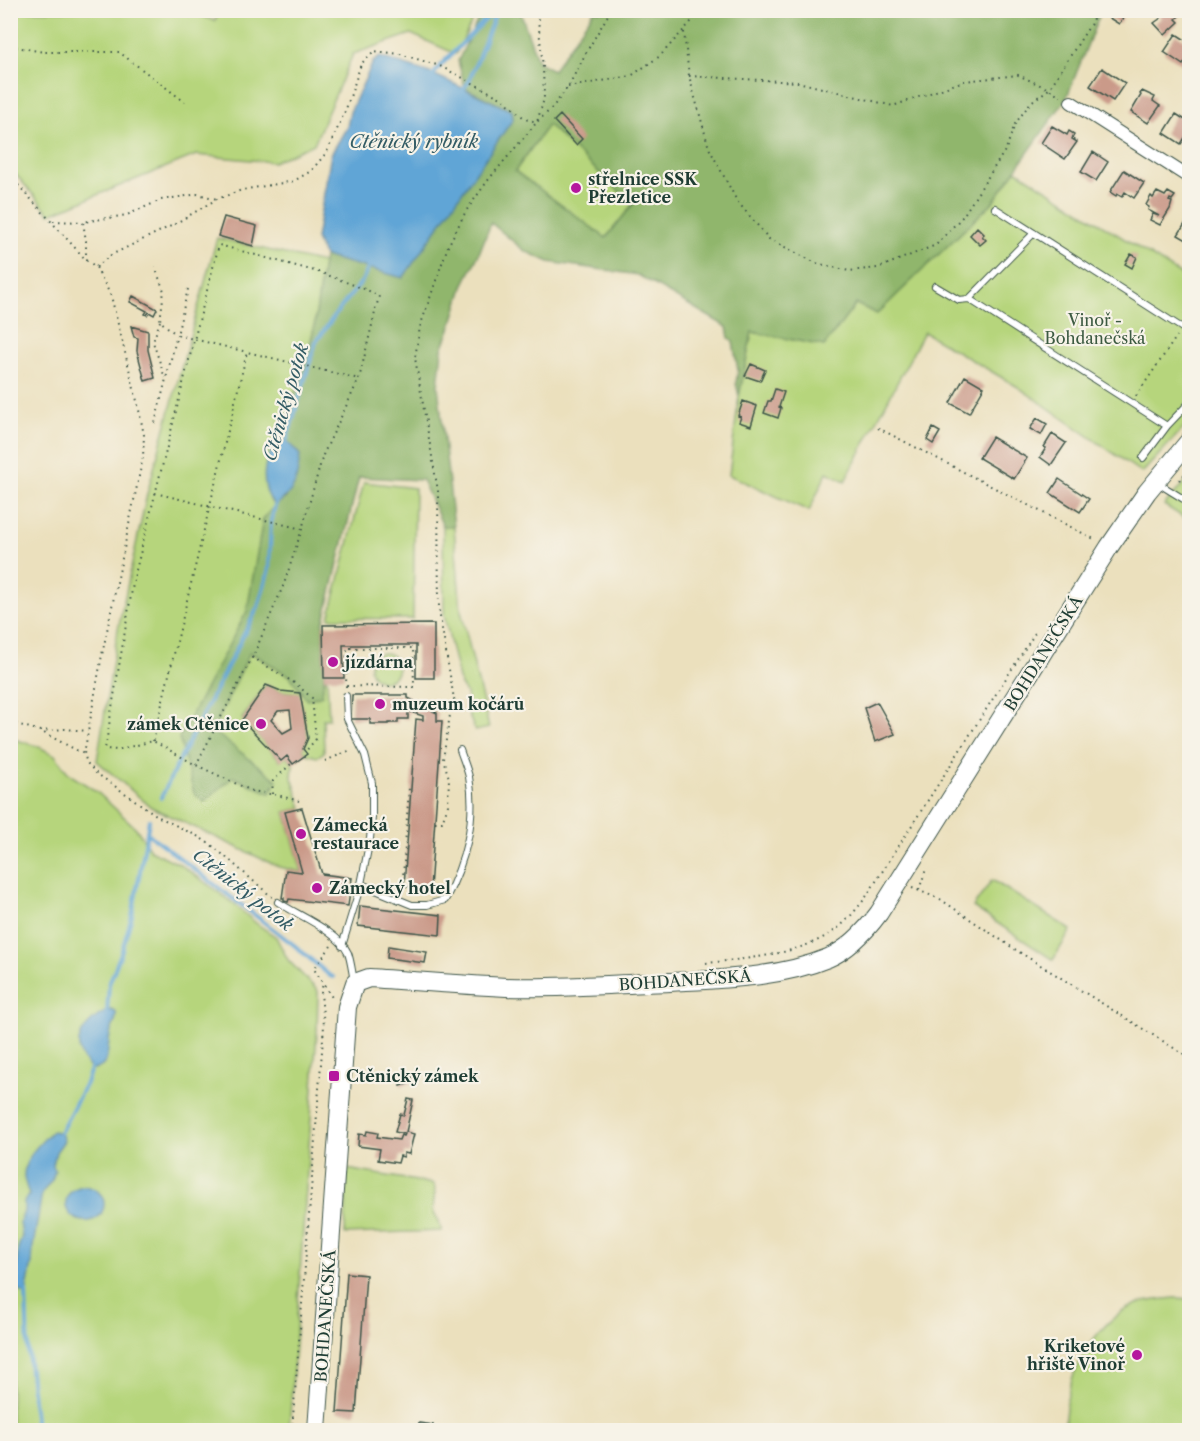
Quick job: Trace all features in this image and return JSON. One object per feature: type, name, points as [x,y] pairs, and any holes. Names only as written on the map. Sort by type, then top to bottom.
[{"type":"street","points":[[1071,102],[1190,177]]},
{"type":"street","name":"BOHDANEČSKÁ","points":[[317,1431],[347,1007],[355,983],[369,978],[507,987],[567,987],[711,980],[771,974],[808,965],[830,957],[849,945],[865,932],[879,914],[1109,547],[1155,482],[1190,440]]},
{"type":"lane","points":[[994,208],[1190,333]]},
{"type":"lane","points":[[969,299],[1035,233]]},
{"type":"lane","points":[[935,286],[958,300],[969,299],[1167,426]]},
{"type":"lane","points":[[1143,458],[1167,426],[1190,402]]},
{"type":"lane","points":[[1155,482],[1190,503]]},
{"type":"lane","points":[[342,946],[361,884],[372,817],[372,783],[365,755],[347,719],[346,696]]},
{"type":"lane","points":[[361,884],[412,905],[428,905],[445,900],[465,852],[472,817],[469,777],[460,750]]},
{"type":"lane","points":[[278,902],[321,927],[336,939],[347,952],[355,983]]},
{"type":"path","points":[[537,10],[544,99],[537,122]]},
{"type":"path","points":[[435,822],[442,822],[448,805],[449,778],[443,759],[450,715],[455,705],[440,611],[438,492],[415,358],[420,327],[448,246],[466,211],[489,178],[568,87],[611,10]]},
{"type":"path","points":[[568,87],[631,76],[660,56],[702,10]]},
{"type":"path","points":[[684,32],[689,76],[709,148],[737,201],[769,239],[816,263],[849,271],[878,268],[936,245],[963,216],[1006,148],[1015,124],[1031,102],[1049,89],[1092,22],[1095,10]]},
{"type":"path","points":[[10,46],[44,52],[119,52],[185,102]]},
{"type":"path","points":[[96,267],[111,255],[173,225],[217,199],[242,190],[294,181],[311,171],[327,152],[346,109],[361,64],[374,51],[400,54],[440,66],[503,99],[525,119],[537,122]]},
{"type":"path","points":[[689,76],[798,82],[893,106],[964,81],[1018,75],[1071,102]]},
{"type":"path","points":[[10,176],[86,260],[96,267],[111,296],[144,435],[143,457],[84,754],[87,763],[96,773],[159,817],[200,837],[214,847],[278,902]]},
{"type":"path","points":[[51,221],[83,222],[128,214],[161,200],[198,194],[217,199]]},
{"type":"path","points":[[83,222],[86,260]]},
{"type":"path","points":[[196,765],[252,657],[284,584],[323,455],[359,379],[379,296],[322,273],[219,245],[134,578],[105,749],[117,750],[153,741],[196,765],[252,791],[300,801]]},
{"type":"path","points":[[155,267],[164,291],[160,321],[153,342],[166,379]]},
{"type":"path","points":[[155,423],[188,289]]},
{"type":"path","points":[[160,321],[177,335],[194,340],[359,379]]},
{"type":"path","points":[[1131,403],[1182,328]]},
{"type":"path","points":[[153,741],[247,352]]},
{"type":"path","points":[[878,428],[1109,547]]},
{"type":"path","points":[[155,494],[302,529]]},
{"type":"path","points":[[700,964],[784,952],[803,947],[831,933],[844,923],[866,897],[1035,633]]},
{"type":"path","points":[[346,686],[414,687],[412,648],[346,648],[346,686],[346,696]]},
{"type":"path","points":[[252,657],[296,684],[312,698],[316,740],[306,752]]},
{"type":"path","points":[[10,722],[40,731],[84,754]]},
{"type":"path","points":[[40,731],[64,729],[88,731]]},
{"type":"path","points":[[325,761],[350,750]]},
{"type":"path","points":[[272,794],[273,781],[292,763]]},
{"type":"path","points":[[402,892],[409,787]]},
{"type":"path","points":[[898,883],[940,899],[1025,956],[1190,1058]]},
{"type":"path","points":[[316,967],[336,939]]},
{"type":"path","points":[[292,1431],[324,1026],[321,993],[323,983]]},
{"type":"green space","points":[[11,11],[189,11],[215,21],[219,11],[477,11],[456,54],[411,34],[353,54],[314,144],[273,162],[196,155],[50,214],[11,169]]},
{"type":"green space","points":[[482,11],[520,11],[538,62],[553,70],[594,11],[1101,11],[1066,99],[993,202],[877,314],[856,304],[824,346],[752,332],[739,396],[736,383],[738,370],[733,342],[729,338],[727,327],[638,275],[549,262],[525,251],[491,223],[464,284],[442,349],[438,386],[454,527],[443,526],[422,480],[359,477],[323,625],[322,695],[307,700],[290,676],[250,652],[213,731],[277,780],[270,793],[233,777],[204,802],[194,793],[179,738],[247,611],[263,519],[275,505],[286,498],[300,455],[286,440],[286,417],[305,365],[314,328],[324,256],[403,278],[512,111],[465,88],[458,61]],"holes":[[[548,125],[633,204],[606,238],[515,171]]]},
{"type":"green space","name":"střelnice SSK Přezletice","points":[[548,125],[633,204],[606,238],[515,171]]},
{"type":"green space","name":"Vinoř - Bohdanečská","points":[[1016,170],[1189,280],[1189,422],[1142,473],[1018,387],[924,332],[845,481],[827,472],[809,511],[729,475],[739,396],[752,332],[824,346],[856,304],[877,313],[993,202]]},
{"type":"green space","points":[[217,238],[323,263],[314,328],[305,365],[286,417],[286,440],[280,442],[270,500],[275,505],[324,678],[327,679],[329,719],[323,719],[324,752],[317,757],[307,754],[303,749],[308,738],[299,693],[281,691],[266,685],[242,719],[280,760],[287,756],[293,764],[292,778],[302,808],[285,812],[302,872],[279,867],[151,807],[97,761],[118,629],[147,494]]},
{"type":"green space","points":[[1189,478],[1189,521],[1164,505]]},
{"type":"green space","points":[[364,482],[415,488],[413,619],[329,618]]},
{"type":"green space","points":[[443,526],[454,527],[461,611],[489,728],[475,731],[469,715],[466,693],[460,683],[444,615]]},
{"type":"green space","points":[[384,653],[394,657],[398,667],[394,677],[384,681],[374,677],[370,667],[374,657]]},
{"type":"green space","points":[[10,738],[37,746],[55,755],[69,774],[96,791],[136,828],[150,850],[181,865],[276,937],[288,960],[318,991],[289,1430],[11,1430]]},
{"type":"green space","points":[[992,880],[1071,930],[1053,960],[973,907]]},
{"type":"green space","points":[[347,1169],[434,1184],[433,1210],[442,1231],[345,1234]]},
{"type":"green space","name":"Kriketové hřiště Vinoř","points":[[1177,1298],[1189,1299],[1189,1430],[1064,1430],[1067,1399],[1073,1376],[1095,1338],[1115,1317],[1127,1309],[1140,1303]]},
{"type":"water","name":"Ctěnický rybník","points":[[380,57],[433,74],[512,111],[513,119],[403,278],[324,256],[316,239],[331,154],[347,127],[350,112],[373,62]]},
{"type":"water","points":[[286,440],[300,455],[298,471],[295,484],[288,495],[275,505],[266,489],[265,470],[271,451]]},
{"type":"water","points":[[111,1010],[116,1014],[106,1061],[100,1067],[91,1069],[85,1062],[79,1047],[81,1034],[91,1022]]},
{"type":"water","points":[[53,1131],[61,1133],[64,1141],[56,1152],[52,1180],[42,1193],[26,1294],[19,1291],[16,1284],[18,1248],[22,1236],[20,1223],[24,1202],[29,1195],[24,1170],[33,1152]]},
{"type":"water","points":[[83,1186],[98,1191],[104,1203],[101,1214],[91,1221],[80,1221],[74,1218],[66,1207],[69,1194],[74,1189]]},
{"type":"building","points":[[1103,10],[1111,10],[1123,19],[1119,24],[1101,13]]},
{"type":"building","points":[[1154,10],[1176,10],[1180,15],[1176,19],[1179,22],[1165,35],[1154,23],[1161,18],[1159,16],[1162,14]]},
{"type":"building","points":[[1176,34],[1190,43],[1190,54],[1183,65],[1164,52]]},
{"type":"building","points":[[1102,68],[1125,83],[1113,101],[1090,86]]},
{"type":"building","points":[[1142,91],[1155,97],[1153,101],[1160,106],[1148,123],[1131,112]]},
{"type":"building","points":[[1176,114],[1190,123],[1190,130],[1181,144],[1164,133]]},
{"type":"building","points":[[560,115],[582,139],[576,145],[554,121]]},
{"type":"building","points":[[1052,126],[1067,135],[1069,131],[1074,134],[1072,139],[1077,142],[1065,159],[1041,143]]},
{"type":"building","points":[[1093,152],[1108,162],[1096,181],[1081,172]]},
{"type":"building","points":[[1124,170],[1144,183],[1134,198],[1125,192],[1122,197],[1110,192]]},
{"type":"building","points":[[1157,192],[1165,196],[1168,192],[1175,196],[1172,200],[1170,199],[1169,201],[1172,202],[1170,209],[1160,225],[1150,220],[1153,214],[1159,216],[1148,210],[1149,207],[1146,205],[1151,196],[1153,198]]},
{"type":"building","points":[[1190,216],[1190,242],[1178,235]]},
{"type":"building","points":[[224,217],[257,226],[253,246],[218,236]]},
{"type":"building","points":[[977,227],[986,240],[980,245],[970,235]]},
{"type":"building","points":[[1131,254],[1137,257],[1132,268],[1125,264]]},
{"type":"building","points":[[133,296],[157,309],[154,315],[149,312],[145,314],[147,311],[130,302]]},
{"type":"building","points":[[131,326],[148,331],[148,350],[155,378],[145,381],[137,351],[138,338],[134,337]]},
{"type":"building","points":[[751,364],[765,370],[760,381],[745,376]]},
{"type":"building","points":[[965,376],[984,387],[969,413],[950,403]]},
{"type":"building","points":[[775,389],[784,392],[778,418],[764,413]]},
{"type":"building","points":[[743,401],[757,406],[751,426],[739,422],[741,417],[738,416]]},
{"type":"building","points":[[1037,418],[1047,424],[1041,435],[1030,429]]},
{"type":"building","points":[[933,428],[940,432],[933,444],[927,440]]},
{"type":"building","points":[[1052,434],[1066,443],[1051,465],[1040,457]]},
{"type":"building","points":[[992,437],[1027,458],[1014,479],[979,458]]},
{"type":"building","points":[[1059,479],[1089,499],[1080,512],[1050,493]]},
{"type":"building","name":"jízdárna","points":[[434,624],[434,678],[416,678],[416,645],[343,645],[344,678],[324,678],[323,625]]},
{"type":"building","name":"zámek Ctěnice","points":[[266,685],[281,691],[300,693],[308,738],[303,749],[307,754],[293,764],[287,756],[281,761],[242,720]],"holes":[[[290,710],[292,728],[283,733],[271,720],[278,711]]]},
{"type":"building","points":[[352,695],[408,695],[408,698],[437,713],[437,721],[442,721],[430,889],[404,886],[416,719],[423,720],[423,716],[408,711],[408,719],[398,719],[398,723],[389,724],[370,724],[370,719],[351,719]]},
{"type":"building","points":[[877,702],[895,734],[875,742],[864,708]]},
{"type":"building","name":"Zámecký hotel","points":[[302,808],[322,874],[352,878],[348,906],[289,899],[288,902],[282,898],[286,870],[302,872],[285,812]]},
{"type":"building","points":[[360,906],[441,915],[440,935],[358,926]]},
{"type":"building","points":[[388,946],[427,952],[425,963],[387,958]]},
{"type":"building","points":[[419,1075],[418,1081],[401,1086],[400,1081]]},
{"type":"building","points":[[408,1099],[413,1100],[406,1132],[414,1134],[409,1154],[404,1153],[404,1157],[400,1156],[398,1163],[378,1160],[380,1149],[358,1146],[359,1134],[366,1135],[367,1131],[378,1133],[377,1137],[399,1140],[401,1135],[404,1136],[405,1134],[395,1132],[400,1114],[404,1115]]},
{"type":"building","points":[[347,1273],[366,1275],[356,1413],[337,1412]]},
{"type":"building","points":[[419,1423],[433,1425],[432,1430],[418,1430]]},
{"type":"waterway","name":"Ctěnický potok","points":[[431,78],[495,10]]},
{"type":"waterway","points":[[463,90],[469,81],[497,10]]},
{"type":"waterway","name":"Ctěnický potok","points":[[286,442],[316,342],[362,281],[370,264]]},
{"type":"waterway","name":"Ctěnický potok","points":[[161,798],[258,607],[269,569],[271,520],[276,503]]},
{"type":"waterway","name":"Ctěnický potok","points":[[149,820],[147,833],[333,977]]},
{"type":"waterway","points":[[107,1012],[109,984],[132,916],[147,833]]},
{"type":"waterway","points":[[58,1137],[86,1083],[92,1066]]},
{"type":"waterway","points":[[26,1291],[28,1351],[36,1430]]},
{"type":"place","name":"střelnice SSK Přezletice","points":[[576,188]]},
{"type":"place","name":"jízdárna","points":[[333,662]]},
{"type":"place","name":"muzeum kočárů","points":[[380,704]]},
{"type":"place","name":"zámek Ctěnice","points":[[261,724]]},
{"type":"place","name":"Zámecká restaurace","points":[[301,834]]},
{"type":"place","name":"Zámecký hotel","points":[[317,888]]},
{"type":"place","name":"Ctěnický zámek","points":[[334,1076]]},
{"type":"place","name":"Kriketové hřiště Vinoř","points":[[1137,1355]]}]
